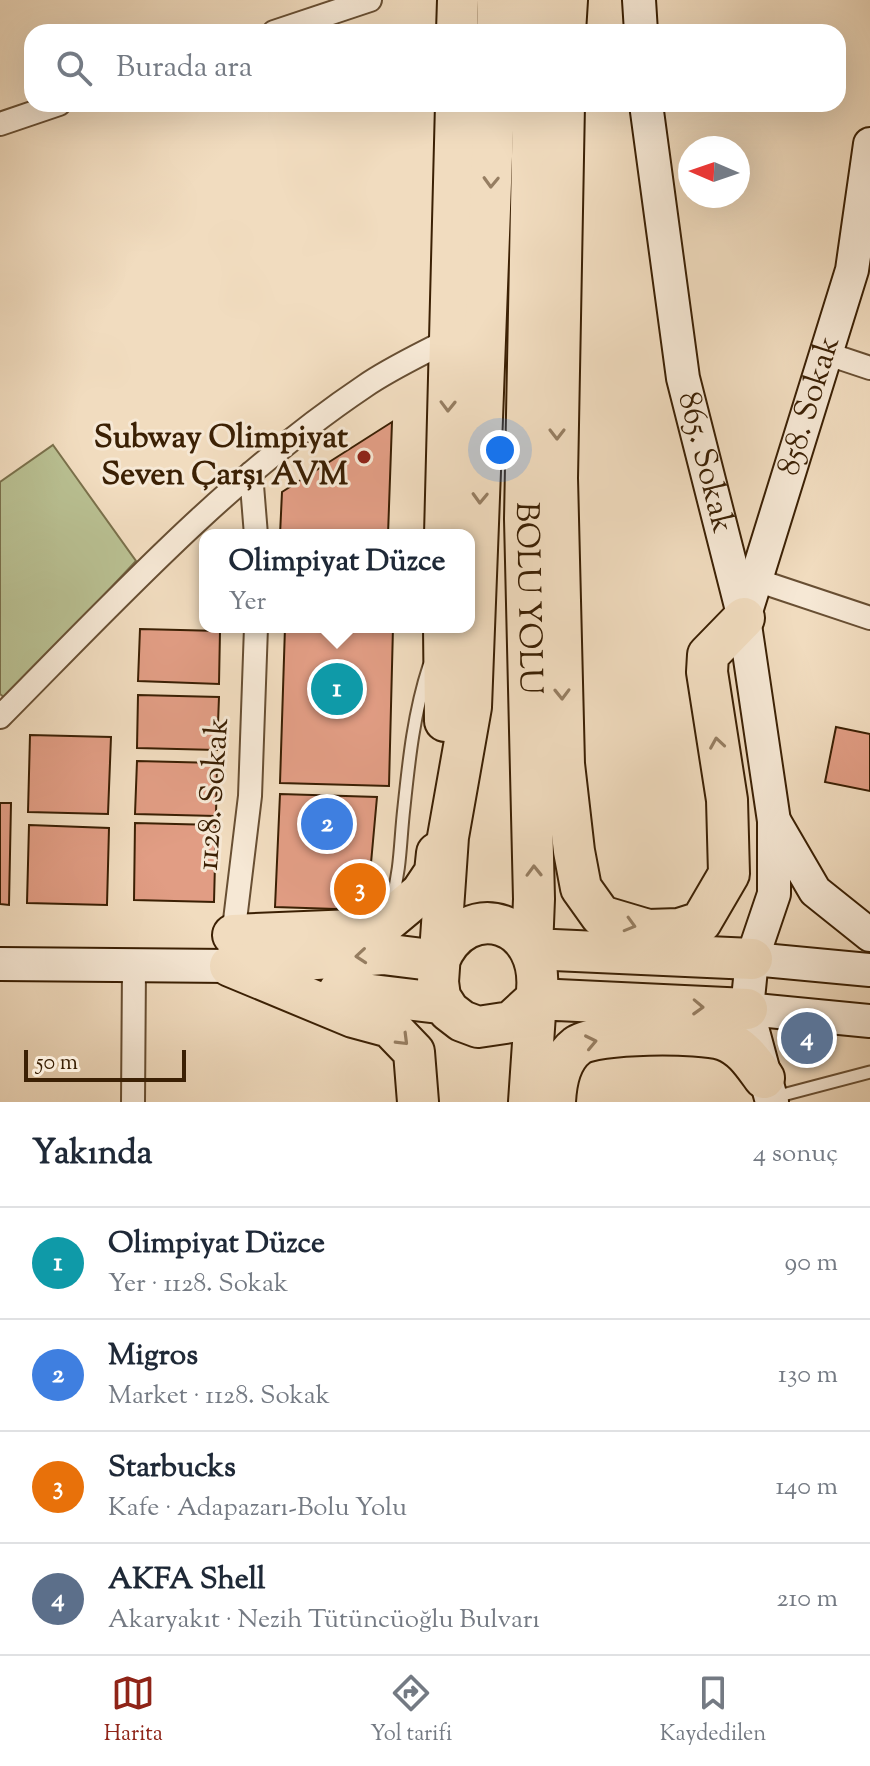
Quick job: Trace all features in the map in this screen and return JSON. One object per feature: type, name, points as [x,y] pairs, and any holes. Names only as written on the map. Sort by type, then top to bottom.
[{"type":"highway","points":[[457,24],[458,0]]},
{"type":"highway","points":[[497,24],[498,0]]},
{"type":"highway","points":[[536,0],[558,23]]},
{"type":"highway","points":[[475,610],[494,112]]},
{"type":"highway","name":"BOLU YOLU","points":[[532,949],[526,433],[533,112]]},
{"type":"highway","points":[[526,433],[563,112]]},
{"type":"highway","points":[[564,112],[557,331],[564,764],[581,888],[601,916],[648,930],[679,929],[701,922],[729,874],[727,800],[707,672],[708,655],[744,618]]},
{"type":"highway","points":[[455,116],[483,417]]},
{"type":"highway","points":[[445,529],[455,116]]},
{"type":"highway","points":[[232,950],[385,923],[421,893],[435,872],[445,739],[443,633]]},
{"type":"highway","points":[[442,1102],[439,982],[448,837],[471,707],[474,633]]},
{"type":"highway","points":[[529,1102],[536,999],[538,965],[532,949],[521,935],[489,924],[472,926],[456,934],[444,947],[439,982],[440,997],[449,1011],[478,1027],[511,1022],[536,999],[747,1009]]},
{"type":"highway","points":[[532,949],[752,959]]},
{"type":"highway","points":[[232,950],[383,954],[439,982]]},
{"type":"highway","points":[[232,950],[353,1017],[390,1027],[414,1052],[418,1102]]},
{"type":"highway","points":[[555,1102],[562,1063],[579,1044],[667,1034],[726,1041],[746,1053],[769,1093]]},
{"type":"main road","points":[[639,0],[640,24]]},
{"type":"main road","name":"865. Sokak","points":[[647,112],[683,378],[744,618],[774,821]]},
{"type":"main road","name":"858. Sokak","points":[[744,618],[825,353],[864,238],[870,144]]},
{"type":"main road","points":[[774,821],[815,891],[870,935]]},
{"type":"main road","points":[[769,1093],[747,1009],[752,959],[774,894],[774,821]]},
{"type":"main road","points":[[0,964],[134,968],[232,950]]},
{"type":"main road","points":[[752,959],[870,970]]},
{"type":"main road","points":[[747,1009],[870,1021]]},
{"type":"street","points":[[298,24],[370,0]]},
{"type":"street","points":[[0,124],[35,112]]},
{"type":"street","points":[[0,717],[145,570],[251,473],[366,385],[450,339]]},
{"type":"street","points":[[825,353],[870,368]]},
{"type":"street","points":[[251,473],[256,529]]},
{"type":"street","points":[[756,580],[870,618]]},
{"type":"street","name":"1128. Sokak","points":[[232,950],[250,796],[256,633]]},
{"type":"street","points":[[133,1102],[134,968]]},
{"type":"lane","points":[[769,1093],[870,1072]]},
{"type":"green space","points":[[53,445],[136,561],[6,699],[0,694],[0,482]]},
{"type":"building","name":"Subway Olimpiyat Seven Çarşı AVM","points":[[392,422],[388,529],[280,529],[282,492]]},
{"type":"building","points":[[140,629],[220,633],[219,684],[138,681]]},
{"type":"building","points":[[285,633],[393,633],[389,786],[280,783]]},
{"type":"building","points":[[138,695],[219,697],[217,750],[137,748]]},
{"type":"building","points":[[836,727],[870,734],[870,791],[825,782]]},
{"type":"building","points":[[30,735],[111,737],[108,814],[28,812]]},
{"type":"building","points":[[137,761],[217,763],[216,816],[135,814]]},
{"type":"building","points":[[280,794],[377,797],[369,885],[357,902],[336,909],[275,907]]},
{"type":"building","points":[[0,803],[11,803],[9,905],[0,904]]},
{"type":"building","points":[[135,823],[216,825],[214,902],[134,900]]},
{"type":"building","points":[[29,825],[109,828],[107,905],[27,903]]},
{"type":"place","name":"Subway Olimpiyat Seven Çarşı AVM","points":[[364,457]]},
{"type":"place","name":"Olimpiyat Düzce","points":[[337,689]]},
{"type":"place","name":"Migros","points":[[327,824]]},
{"type":"place","name":"Starbucks","points":[[360,889]]},
{"type":"place","name":"AKFA Shell","points":[[807,1038]]}]
